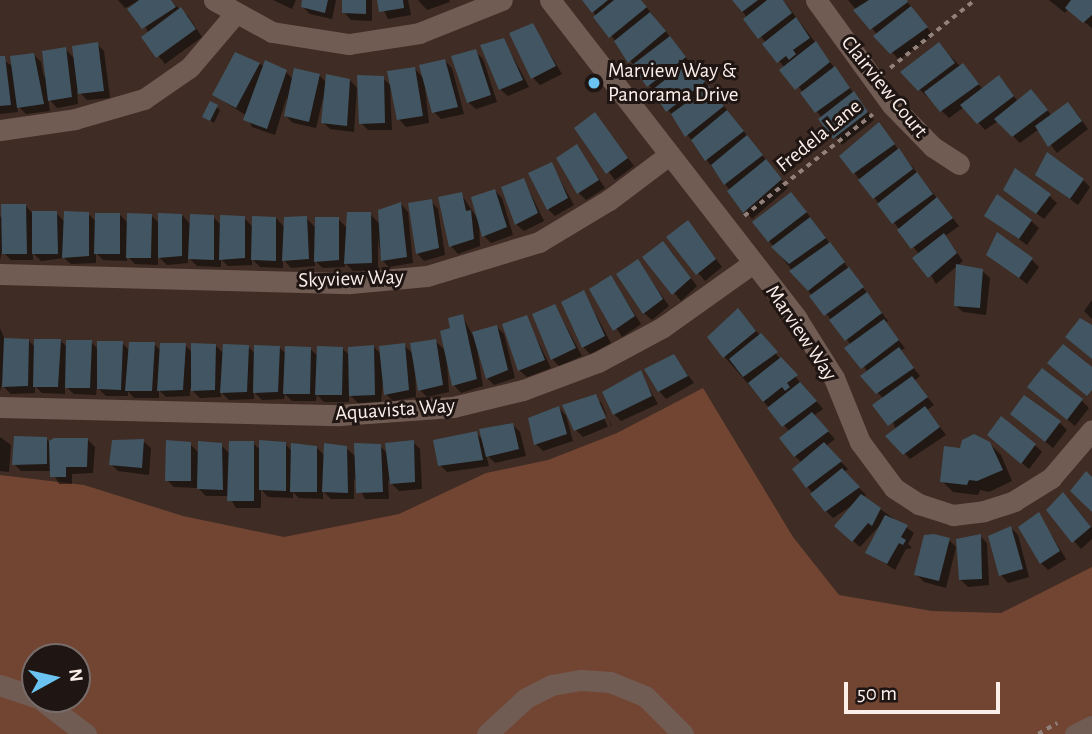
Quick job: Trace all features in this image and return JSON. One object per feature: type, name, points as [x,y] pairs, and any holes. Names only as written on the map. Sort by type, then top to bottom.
[{"type":"street","points":[[214,0],[235,14],[272,32],[349,44],[419,33],[502,0]]},
{"type":"street","name":"Marview Way","points":[[550,0],[797,319],[834,378],[860,442],[875,466],[894,488],[919,504],[953,515],[1014,501],[1051,478],[1092,430]]},
{"type":"street","name":"Clairview Court","points":[[816,0],[882,91],[933,147],[959,164]]},
{"type":"street","points":[[0,130],[75,119],[144,99],[190,67],[235,14]]},
{"type":"street","name":"Skyview Way","points":[[0,274],[350,283],[427,276],[539,242],[609,200],[670,154]]},
{"type":"street","name":"Aquavista Way","points":[[0,407],[339,415],[453,407],[523,390],[598,362],[663,327],[753,263]]},
{"type":"street","points":[[487,734],[526,698],[552,685],[581,680],[610,682],[645,696],[682,734]]},
{"type":"street","points":[[0,685],[21,692]]},
{"type":"street","points":[[57,713],[86,734]]},
{"type":"street","points":[[1074,734],[1092,725]]},
{"type":"path","name":"Fredela Lane","points":[[727,230],[875,113],[890,66],[975,0]]},
{"type":"shaded area","points":[[703,388],[793,537],[839,595],[932,611],[1001,613],[1092,567],[1092,734],[0,734],[0,475],[84,485],[183,516],[284,537],[399,514],[486,473],[548,460],[617,433]]},
{"type":"building","points":[[139,0],[171,0],[176,7],[142,29],[127,9]]},
{"type":"building","points":[[302,0],[328,0],[325,13],[301,7]]},
{"type":"building","points":[[342,0],[366,0],[366,14],[342,13]]},
{"type":"building","points":[[377,0],[403,0],[404,8],[379,12]]},
{"type":"building","points":[[582,0],[608,0],[592,13]]},
{"type":"building","points":[[614,0],[641,0],[647,7],[609,38],[593,17]]},
{"type":"building","points":[[732,0],[758,0],[742,12]]},
{"type":"building","points":[[767,0],[783,0],[792,13],[758,39],[743,19]]},
{"type":"building","points":[[869,0],[908,2],[870,30],[853,10]]},
{"type":"building","points":[[1071,0],[1092,0],[1092,15],[1083,23],[1065,8]]},
{"type":"building","points":[[911,6],[928,27],[890,54],[873,36]]},
{"type":"building","points":[[181,7],[196,29],[156,58],[141,37]]},
{"type":"building","points":[[650,12],[666,31],[628,63],[614,41]]},
{"type":"building","points":[[796,17],[810,38],[793,50],[796,54],[789,60],[786,56],[777,63],[762,44]]},
{"type":"building","points":[[533,23],[556,66],[531,79],[509,33]]},
{"type":"building","points":[[670,36],[686,57],[647,87],[632,65]]},
{"type":"building","points":[[504,38],[523,80],[499,90],[480,45]]},
{"type":"building","points":[[816,41],[830,62],[795,90],[779,70]]},
{"type":"building","points":[[98,42],[104,91],[78,94],[72,46]]},
{"type":"building","points":[[939,42],[955,63],[918,91],[900,72]]},
{"type":"building","points":[[66,47],[72,97],[48,101],[42,51]]},
{"type":"building","points":[[476,49],[491,95],[467,103],[451,56]]},
{"type":"building","points":[[235,52],[260,63],[236,108],[212,95]]},
{"type":"building","points":[[34,53],[44,104],[17,108],[10,56]]},
{"type":"building","points":[[0,56],[5,56],[11,105],[0,106]]},
{"type":"building","points":[[445,59],[458,107],[432,113],[419,65]]},
{"type":"building","points":[[265,60],[287,70],[267,129],[243,120]]},
{"type":"building","points":[[689,61],[705,82],[666,112],[652,90]]},
{"type":"building","points":[[963,63],[979,84],[940,112],[924,92]]},
{"type":"building","points":[[835,66],[850,88],[815,113],[800,93]]},
{"type":"building","points":[[415,67],[423,116],[397,120],[387,71]]},
{"type":"building","points":[[294,68],[320,74],[309,122],[284,116]]},
{"type":"building","points":[[326,74],[350,79],[347,126],[321,123]]},
{"type":"building","points":[[357,75],[384,76],[385,123],[359,124]]},
{"type":"building","points":[[999,75],[1014,96],[977,124],[960,105]]},
{"type":"building","points":[[709,86],[724,106],[685,137],[671,114]]},
{"type":"building","points":[[1031,89],[1048,110],[1012,137],[994,119]]},
{"type":"building","points":[[854,91],[868,112],[833,139],[818,119]]},
{"type":"building","points":[[210,101],[218,105],[210,121],[202,117]]},
{"type":"building","points":[[1068,102],[1082,121],[1048,147],[1035,126]]},
{"type":"building","points":[[727,110],[744,131],[705,161],[691,140]]},
{"type":"building","points":[[595,112],[628,158],[606,174],[574,128]]},
{"type":"building","points":[[879,122],[895,144],[853,174],[839,156]]},
{"type":"building","points":[[747,135],[763,155],[724,185],[711,165]]},
{"type":"building","points":[[577,144],[599,180],[577,194],[556,158]]},
{"type":"building","points":[[899,148],[913,169],[873,199],[858,180]]},
{"type":"building","points":[[1047,152],[1084,179],[1070,199],[1035,175]]},
{"type":"building","points":[[766,159],[782,179],[743,213],[727,191]]},
{"type":"building","points":[[552,162],[568,198],[547,210],[528,173]]},
{"type":"building","points":[[1015,168],[1051,194],[1036,214],[1003,190]]},
{"type":"building","points":[[917,172],[933,194],[892,224],[877,204]]},
{"type":"building","points":[[524,178],[538,213],[515,225],[501,187]]},
{"type":"building","points":[[495,189],[507,227],[482,237],[471,197]]},
{"type":"building","points":[[462,192],[466,211],[471,210],[474,239],[449,247],[438,197]]},
{"type":"building","points":[[791,192],[807,212],[768,242],[752,222]]},
{"type":"building","points":[[997,194],[1032,220],[1019,239],[984,216]]},
{"type":"building","points":[[937,197],[953,218],[911,249],[897,230]]},
{"type":"building","points":[[432,199],[439,248],[416,254],[408,203]]},
{"type":"building","points":[[401,202],[407,257],[381,261],[378,210]]},
{"type":"building","points":[[1,204],[26,204],[27,254],[2,254]]},
{"type":"building","points":[[32,211],[57,211],[58,254],[32,254]]},
{"type":"building","points":[[64,211],[89,212],[89,256],[62,258]]},
{"type":"building","points":[[347,212],[371,212],[372,263],[344,264]]},
{"type":"building","points":[[95,213],[120,213],[120,254],[94,254]]},
{"type":"building","points":[[127,213],[152,214],[151,258],[126,258]]},
{"type":"building","points":[[158,213],[182,214],[182,256],[158,258]]},
{"type":"building","points":[[190,214],[214,215],[214,260],[188,259]]},
{"type":"building","points":[[220,215],[245,216],[245,258],[219,260]]},
{"type":"building","points":[[252,216],[276,217],[276,261],[251,260]]},
{"type":"building","points":[[307,216],[309,259],[282,261],[284,217]]},
{"type":"building","points":[[315,217],[339,217],[339,260],[314,262]]},
{"type":"building","points":[[810,217],[826,238],[789,264],[771,247]]},
{"type":"building","points":[[688,220],[716,259],[696,275],[666,237]]},
{"type":"building","points":[[997,232],[1033,258],[1019,278],[986,255]]},
{"type":"building","points":[[944,233],[957,253],[928,278],[912,258]]},
{"type":"building","points":[[663,241],[691,278],[672,295],[642,257]]},
{"type":"building","points":[[830,242],[845,262],[808,291],[789,271]]},
{"type":"building","points":[[638,259],[663,299],[643,314],[616,274]]},
{"type":"building","points":[[956,264],[983,269],[980,308],[954,306]]},
{"type":"building","points":[[849,267],[864,287],[824,316],[809,296]]},
{"type":"building","points":[[611,275],[635,316],[613,331],[589,289]]},
{"type":"building","points":[[584,290],[605,336],[582,348],[561,302]]},
{"type":"building","points":[[867,292],[882,313],[845,341],[829,320]]},
{"type":"building","points":[[555,304],[576,348],[551,360],[532,314]]},
{"type":"building","points":[[738,308],[756,331],[723,358],[707,337]]},
{"type":"building","points":[[463,314],[477,379],[452,386],[440,331],[450,328],[448,318]]},
{"type":"building","points":[[527,315],[545,360],[518,371],[502,324]]},
{"type":"building","points":[[1080,318],[1092,325],[1092,359],[1065,337]]},
{"type":"building","points":[[884,319],[899,340],[861,369],[844,348]]},
{"type":"building","points":[[497,325],[508,370],[486,379],[472,332]]},
{"type":"building","points":[[761,333],[778,352],[743,377],[729,359]]},
{"type":"building","points":[[4,338],[29,339],[28,386],[2,387]]},
{"type":"building","points":[[34,339],[61,339],[58,387],[33,387]]},
{"type":"building","points":[[436,339],[443,385],[418,391],[410,343]]},
{"type":"building","points":[[66,340],[92,340],[90,388],[65,388]]},
{"type":"building","points":[[97,341],[123,341],[121,390],[97,389]]},
{"type":"building","points":[[129,342],[155,342],[152,391],[125,391]]},
{"type":"building","points":[[160,343],[186,343],[183,390],[157,391]]},
{"type":"building","points":[[191,343],[216,344],[215,390],[191,391]]},
{"type":"building","points":[[405,343],[409,390],[384,395],[379,346]]},
{"type":"building","points":[[223,344],[249,345],[247,392],[220,393]]},
{"type":"building","points":[[1063,344],[1092,367],[1092,390],[1087,396],[1047,363]]},
{"type":"building","points":[[254,345],[280,346],[278,392],[253,393]]},
{"type":"building","points":[[374,345],[375,395],[349,396],[348,347]]},
{"type":"building","points":[[285,346],[311,347],[310,394],[283,394]]},
{"type":"building","points":[[317,346],[343,347],[342,395],[315,395]]},
{"type":"building","points":[[899,347],[914,368],[876,394],[860,376]]},
{"type":"building","points":[[674,354],[688,376],[658,392],[644,369]]},
{"type":"building","points":[[781,357],[798,375],[787,383],[790,387],[785,391],[782,387],[763,402],[748,383]]},
{"type":"building","points":[[1042,368],[1083,399],[1067,420],[1027,387]]},
{"type":"building","points":[[641,370],[652,396],[613,415],[602,392]]},
{"type":"building","points":[[912,376],[928,397],[888,426],[872,405]]},
{"type":"building","points":[[800,382],[817,401],[782,427],[767,408]]},
{"type":"building","points":[[596,394],[606,418],[574,431],[562,405]]},
{"type":"building","points":[[1024,395],[1061,421],[1045,442],[1010,414]]},
{"type":"building","points":[[559,406],[567,434],[534,445],[528,418]]},
{"type":"building","points":[[925,406],[940,427],[903,455],[885,436]]},
{"type":"building","points":[[812,412],[829,431],[794,457],[779,438]]},
{"type":"building","points":[[1001,416],[1036,444],[1021,464],[987,435]]},
{"type":"building","points":[[513,423],[519,449],[486,457],[479,429]]},
{"type":"building","points":[[477,431],[483,460],[438,466],[433,440]]},
{"type":"building","points":[[974,434],[990,442],[1003,470],[977,481],[969,480],[967,485],[940,482],[944,446],[960,448],[962,440]]},
{"type":"building","points":[[14,436],[47,437],[47,464],[12,465]]},
{"type":"building","points":[[54,438],[88,438],[87,467],[66,467],[66,477],[50,477],[49,441]]},
{"type":"building","points":[[144,439],[142,468],[109,465],[112,440]]},
{"type":"building","points":[[166,440],[191,442],[191,481],[165,481]]},
{"type":"building","points":[[259,440],[286,442],[286,491],[259,490]]},
{"type":"building","points":[[414,440],[415,482],[390,484],[385,443]]},
{"type":"building","points":[[198,441],[222,443],[223,490],[197,489]]},
{"type":"building","points":[[229,441],[254,441],[254,501],[227,501]]},
{"type":"building","points":[[824,442],[842,461],[806,488],[792,469]]},
{"type":"building","points":[[291,443],[317,446],[317,492],[290,492]]},
{"type":"building","points":[[324,443],[347,446],[348,493],[322,492]]},
{"type":"building","points":[[354,443],[381,444],[383,492],[356,493]]},
{"type":"building","points":[[842,468],[860,487],[825,512],[810,494]]},
{"type":"building","points":[[1086,471],[1092,477],[1092,512],[1070,491]]},
{"type":"building","points":[[1063,492],[1091,527],[1072,543],[1046,510]]},
{"type":"building","points":[[861,494],[881,508],[872,526],[868,523],[852,542],[834,526]]},
{"type":"building","points":[[1039,512],[1060,551],[1040,564],[1018,527]]},
{"type":"building","points":[[885,515],[908,525],[901,537],[906,540],[903,545],[899,543],[887,564],[865,553]]},
{"type":"building","points":[[1011,526],[1023,569],[999,576],[988,536]]},
{"type":"building","points":[[934,534],[950,538],[939,581],[914,575],[924,535]]},
{"type":"building","points":[[981,534],[982,579],[959,580],[956,539]]},
{"type":"place","name":"Marview Way & Panorama Drive","points":[[594,83]]}]
